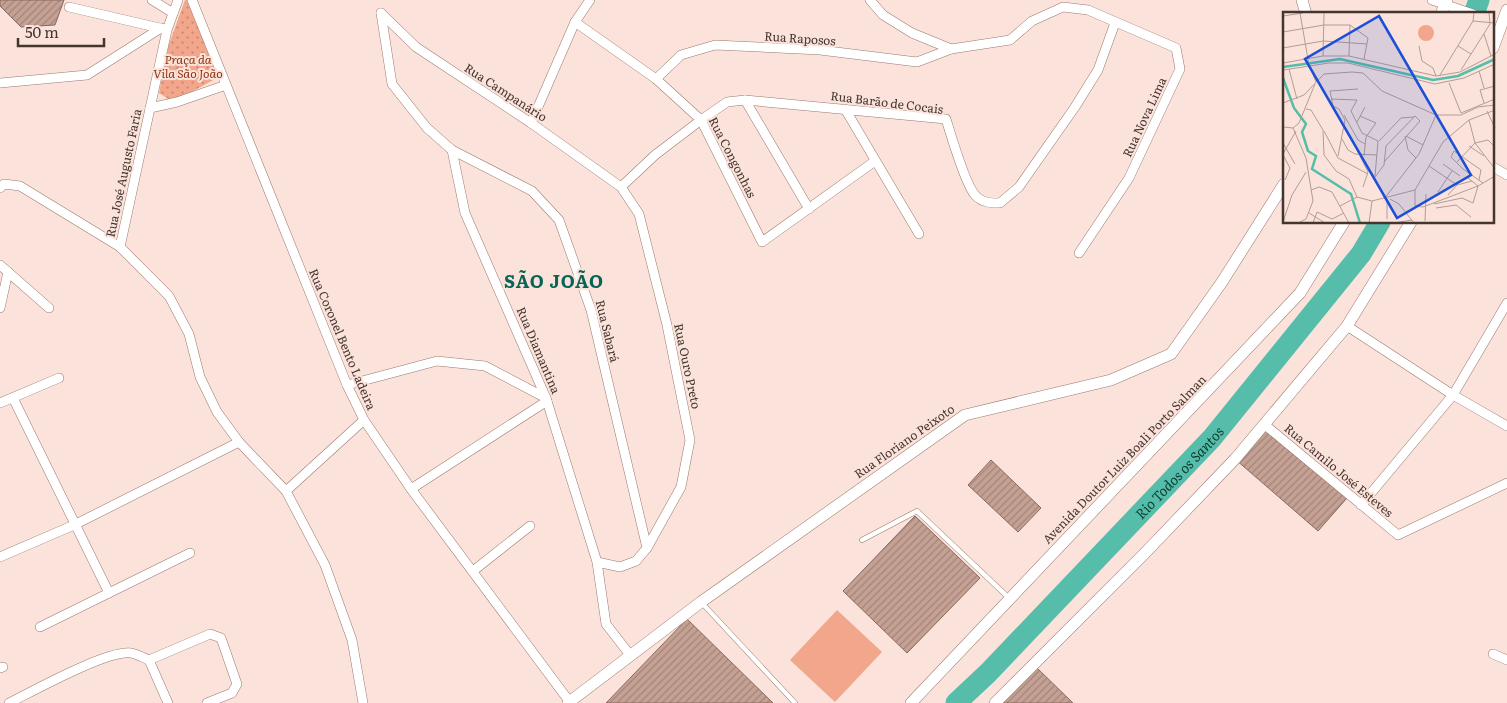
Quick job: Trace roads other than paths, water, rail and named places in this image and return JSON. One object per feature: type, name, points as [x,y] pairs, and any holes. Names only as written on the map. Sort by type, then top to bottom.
[{"type":"street","points":[[152,0],[173,13]]},
{"type":"street","name":"Rua José Augusto Faria","points":[[178,0],[164,29],[150,108],[120,247],[169,296],[189,334],[200,377],[217,412],[239,442],[286,491],[325,565],[352,640],[363,703]]},
{"type":"street","name":"Rua Coronel Bento Ladeira","points":[[192,0],[347,385],[364,420],[411,489],[568,702]]},
{"type":"street","points":[[531,122],[575,22],[590,0]]},
{"type":"street","points":[[870,0],[884,15],[912,34],[951,50]]},
{"type":"street","points":[[1432,0],[1466,12]]},
{"type":"street","points":[[69,7],[164,29]]},
{"type":"street","name":"Rua Nova Lima","points":[[951,50],[1010,40],[1032,21],[1063,7],[1088,10],[1176,48],[1180,69],[1129,178],[1079,253]]},
{"type":"street","points":[[1494,44],[1499,23],[1507,10]]},
{"type":"street","name":"Rua Campanário","points":[[381,13],[416,47],[531,122],[621,187]]},
{"type":"street","name":"Rua Sabará","points":[[381,13],[392,84],[427,128],[452,150],[532,191],[560,220],[591,310],[647,548]]},
{"type":"street","name":"Rua Congonhas","points":[[575,22],[656,79],[702,120],[760,240],[765,241],[809,209]]},
{"type":"street","name":"Rua Barão de Cocais","points":[[621,187],[655,155],[727,102],[746,100],[946,119],[959,160],[975,195],[986,203],[1000,203],[1019,186],[1075,107],[1098,70],[1115,22]]},
{"type":"street","points":[[0,83],[87,75],[164,29]]},
{"type":"street","name":"Rua Raposos","points":[[656,79],[681,55],[715,45],[820,50],[917,62],[951,50]]},
{"type":"street","points":[[150,108],[226,85]]},
{"type":"street","points":[[746,100],[809,209],[875,160]]},
{"type":"street","points":[[846,109],[919,234]]},
{"type":"street","name":"Rua Diamantina","points":[[452,150],[465,213],[546,400],[597,562],[606,624],[630,655]]},
{"type":"street","points":[[1494,168],[1507,175]]},
{"type":"street","points":[[0,188],[4,184],[20,186],[120,247]]},
{"type":"street","name":"Rua Floriano Peixoto","points":[[568,702],[701,602],[965,415],[1111,380],[1171,354],[1222,282],[1283,186]]},
{"type":"street","name":"Rua Ouro Preto","points":[[621,187],[639,214],[667,325],[690,440],[681,487],[647,548]]},
{"type":"street","name":"Avenida Doutor Luiz Boali Porto Salman","points":[[911,703],[1300,293],[1343,224]]},
{"type":"street","points":[[995,703],[1145,553],[1234,459],[1347,326],[1410,224]]},
{"type":"street","points":[[0,265],[49,308]]},
{"type":"street","points":[[0,308],[8,272]]},
{"type":"street","points":[[1361,505],[1453,396],[1507,303]]},
{"type":"street","points":[[1347,326],[1453,396],[1507,426]]},
{"type":"street","points":[[347,385],[437,361],[485,366],[546,400],[411,489]]},
{"type":"street","points":[[0,403],[59,378]]},
{"type":"street","points":[[13,398],[108,593]]},
{"type":"street","points":[[286,491],[364,420]]},
{"type":"street","name":"Rua Camilo José Esteves","points":[[1264,424],[1398,535],[1507,483]]},
{"type":"street","points":[[0,557],[74,525],[239,442]]},
{"type":"street","points":[[473,571],[530,526]]},
{"type":"street","points":[[597,562],[620,567],[636,561],[647,548]]},
{"type":"street","points":[[40,627],[190,553]]},
{"type":"street","points":[[9,703],[76,669],[121,654],[131,653],[149,660],[210,634],[221,638],[237,684],[232,693],[207,703]]},
{"type":"street","points":[[1493,654],[1507,660]]},
{"type":"street","points":[[149,660],[168,703]]},
{"type":"lane","points":[[862,540],[917,511],[1010,599]]},
{"type":"lane","points":[[701,602],[795,703]]},
{"type":"waterway","name":"Rio Todos os Santos","points":[[1475,12],[1479,0]]},
{"type":"waterway","name":"Rio Todos os Santos","points":[[956,703],[988,673],[1212,438],[1361,254],[1379,224]]},
{"type":"district","name":"SÃO JOÃO","points":[[554,280]]},
{"type":"park label","name":"Praça da Vila São João","points":[[188,66]]}]
